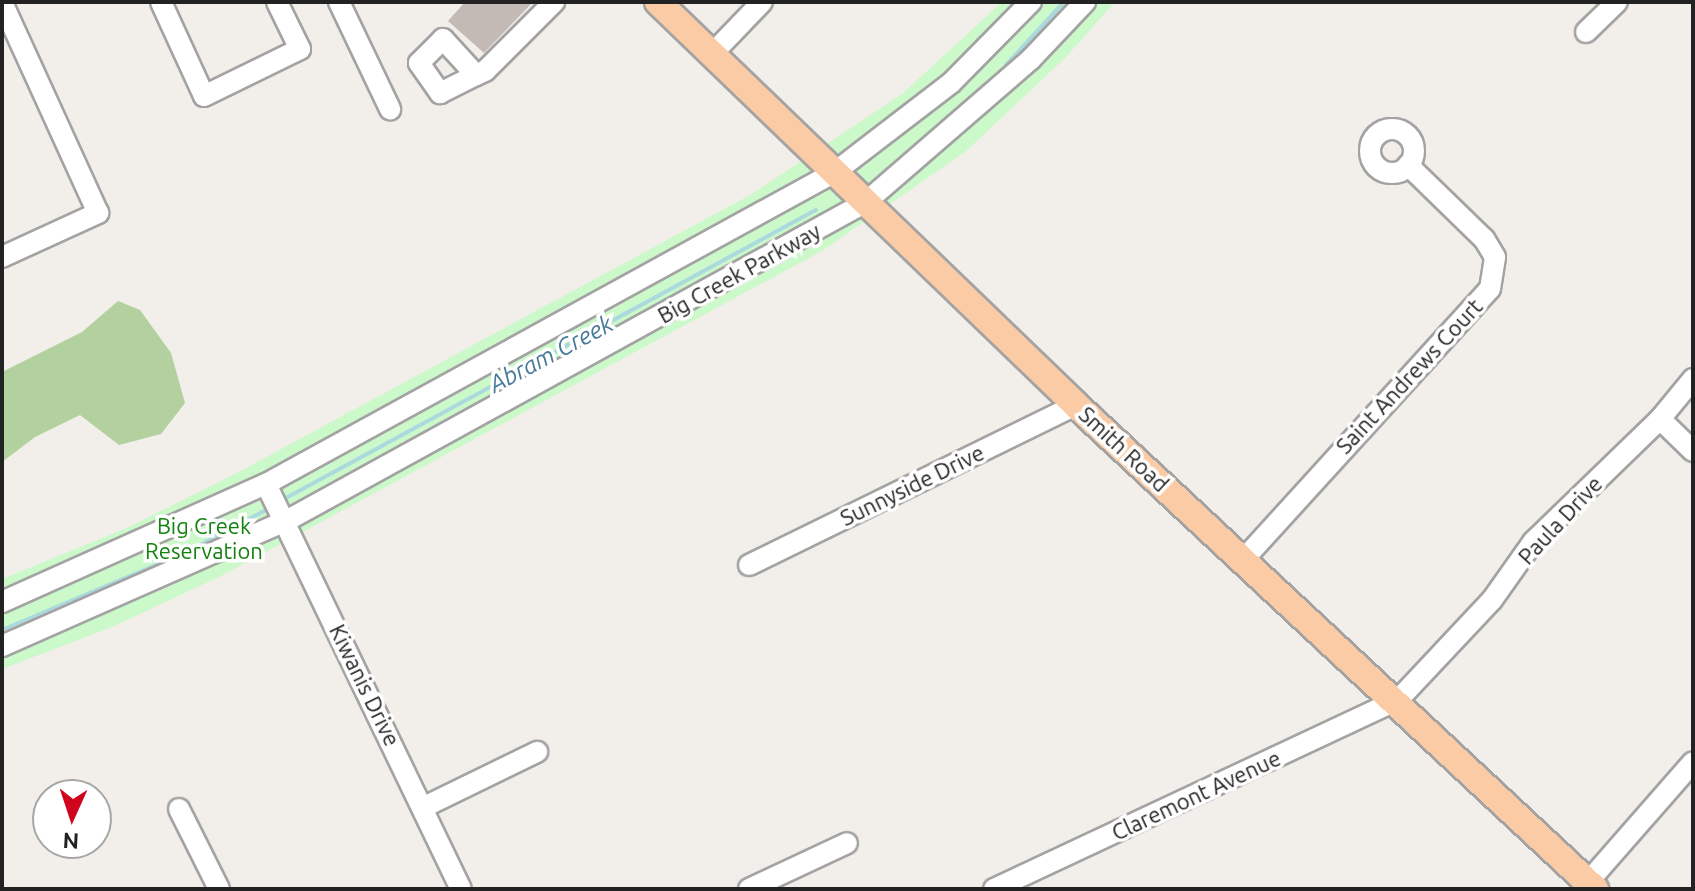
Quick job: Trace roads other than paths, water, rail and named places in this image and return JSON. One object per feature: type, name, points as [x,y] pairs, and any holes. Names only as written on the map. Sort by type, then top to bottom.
[{"type":"main road","name":"Smith Road","points":[[658,2],[1076,405],[1398,700],[1592,885]]},
{"type":"street","points":[[2,2],[98,213],[2,257]]},
{"type":"street","points":[[161,2],[204,96],[300,49],[277,2]]},
{"type":"street","points":[[339,2],[390,109]]},
{"type":"street","points":[[476,75],[554,2]]},
{"type":"street","points":[[712,54],[762,2]]},
{"type":"street","name":"Big Creek Parkway","points":[[2,602],[266,484],[835,172],[951,83],[1031,2]]},
{"type":"street","name":"Big Creek Parkway","points":[[2,646],[286,521],[866,202],[1030,60],[1085,2]]},
{"type":"street","points":[[1586,32],[1617,2]]},
{"type":"street","name":"Saint Andrews Court","points":[[1239,555],[1490,289],[1495,257],[1484,239],[1408,165]]},
{"type":"street","name":"Paula Drive","points":[[1398,700],[1492,600],[1533,542],[1660,419],[1693,379]]},
{"type":"street","name":"Sunnyside Drive","points":[[749,565],[1076,405]]},
{"type":"street","points":[[1660,419],[1693,451]]},
{"type":"street","name":"Kiwanis Drive","points":[[266,484],[461,889]]},
{"type":"street","name":"Claremont Avenue","points":[[994,889],[1398,700]]},
{"type":"street","points":[[424,807],[537,752]]},
{"type":"street","points":[[1592,885],[1693,762]]},
{"type":"street","points":[[179,809],[219,889]]},
{"type":"street","points":[[749,889],[847,843]]},
{"type":"waterway","name":"Abram Creek","points":[[1006,65],[1064,2]]},
{"type":"waterway","name":"Abram Creek","points":[[286,498],[816,210]]},
{"type":"waterway","name":"Abram Creek","points":[[2,630],[187,552],[268,509]]},
{"type":"park label","name":"Big Creek Reservation","points":[[204,538]]}]
